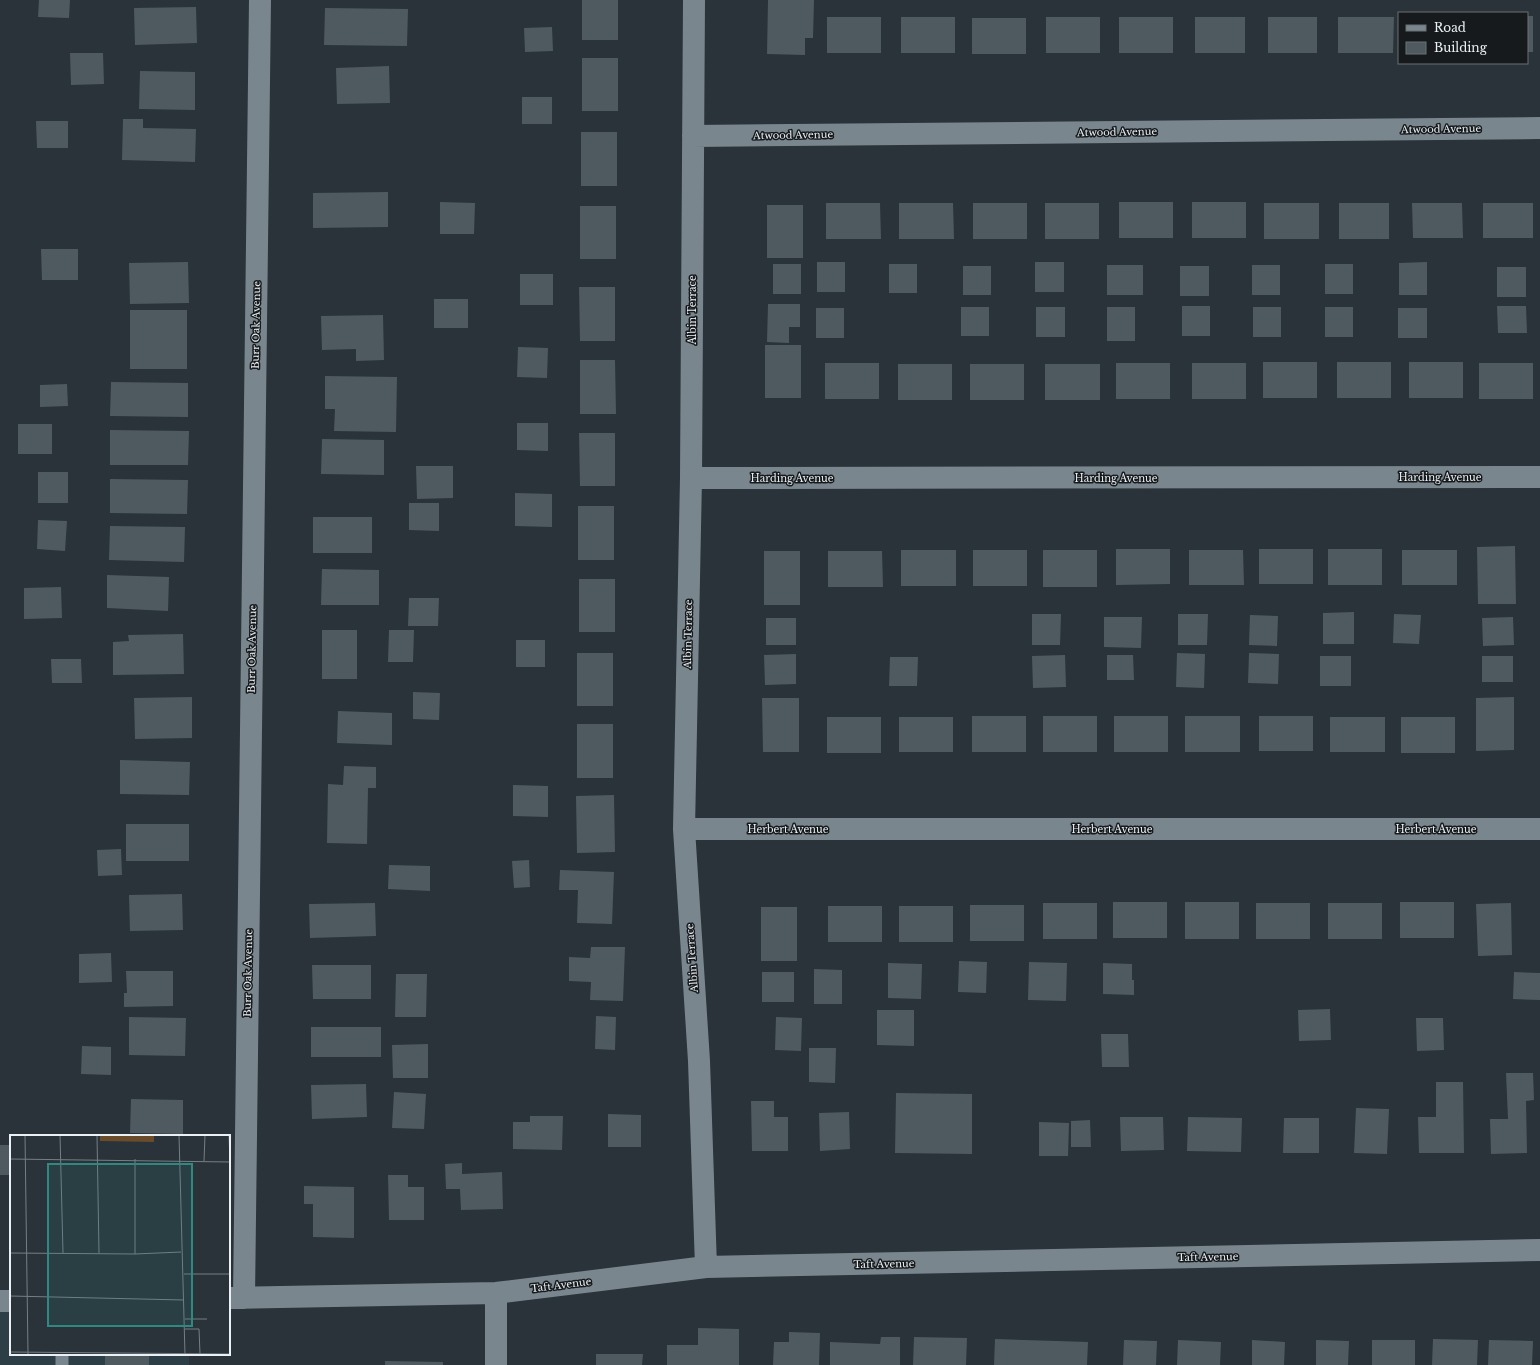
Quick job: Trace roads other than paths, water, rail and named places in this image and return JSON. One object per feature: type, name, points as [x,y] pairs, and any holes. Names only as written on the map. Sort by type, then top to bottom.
[{"type":"street","name":"Burr Oak Avenue","points":[[237,1298],[260,0]]},
{"type":"street","name":"Albin Terrace","points":[[694,0],[692,478],[684,829],[699,1061],[706,1267]]},
{"type":"street","name":"Atwood Avenue","points":[[693,136],[1540,128]]},
{"type":"street","name":"Harding Avenue","points":[[692,478],[1540,477]]},
{"type":"street","name":"Herbert Avenue","points":[[684,829],[1540,829]]},
{"type":"street","name":"Taft Avenue","points":[[237,1298],[496,1293],[706,1267],[1540,1250]]},
{"type":"street","points":[[496,1293],[496,1365]]}]
